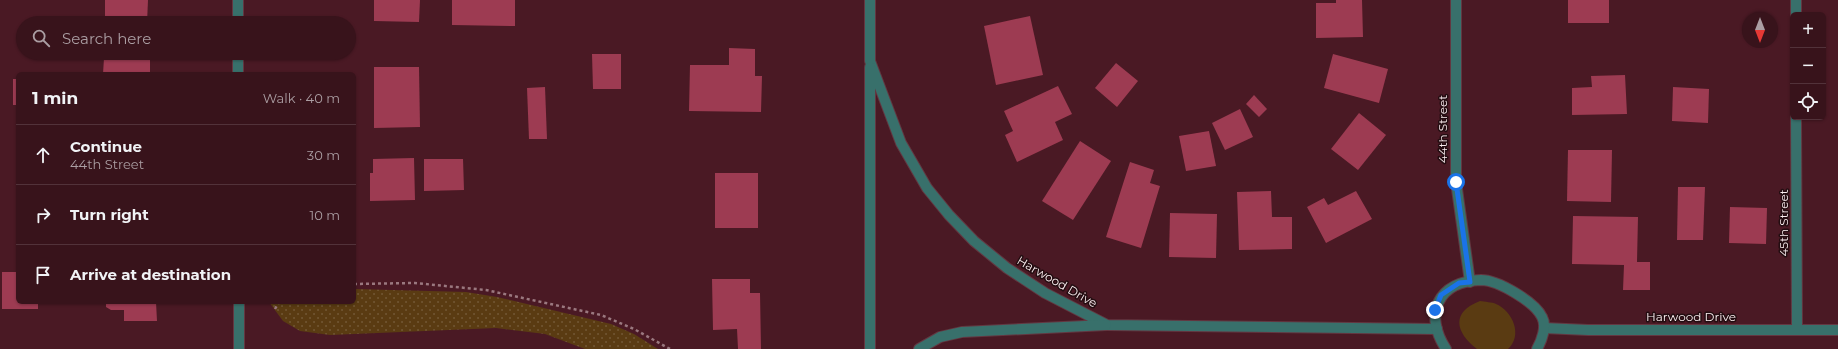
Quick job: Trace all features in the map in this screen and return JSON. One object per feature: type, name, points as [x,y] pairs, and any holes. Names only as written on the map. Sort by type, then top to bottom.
[{"type":"street","points":[[238,0],[238,16]]},
{"type":"street","name":"Harwood Drive","points":[[870,0],[870,349]]},
{"type":"street","name":"44th Street","points":[[1456,0],[1456,182],[1470,282]]},
{"type":"street","points":[[1796,0],[1796,12]]},
{"type":"street","points":[[238,60],[238,72]]},
{"type":"street","name":"Harwood Drive","points":[[870,61],[901,143],[927,188],[949,215],[974,241],[1007,268],[1045,293],[1107,325]]},
{"type":"street","name":"45th Street","points":[[1796,120],[1797,330]]},
{"type":"street","points":[[1446,349],[1439,338],[1435,310],[1441,295],[1459,283],[1482,280],[1500,284],[1534,306],[1543,318],[1544,328],[1541,343],[1537,349]]},
{"type":"street","points":[[239,304],[240,349]]},
{"type":"street","name":"Harwood Drive","points":[[920,349],[940,338],[962,332],[1107,325],[1437,329]]},
{"type":"street","name":"Harwood Drive","points":[[1544,328],[1588,330],[1838,330]]},
{"type":"path","points":[[356,284],[415,283],[486,290],[602,315],[634,329],[670,349]]},
{"type":"path","points":[[275,309],[278,304]]},
{"type":"shaded area","points":[[356,289],[466,292],[497,297],[611,324],[634,334],[658,349],[585,349],[545,334],[496,328],[330,335],[300,331],[283,321],[270,304],[356,304]]},
{"type":"shaded area","points":[[1480,301],[1490,302],[1502,307],[1511,318],[1514,324],[1515,337],[1508,349],[1477,349],[1464,336],[1459,323],[1461,317],[1464,311]]},
{"type":"building","points":[[105,0],[148,0],[147,16],[105,16]]},
{"type":"building","points":[[374,0],[420,0],[419,22],[374,21]]},
{"type":"building","points":[[452,0],[515,0],[515,26],[452,25]]},
{"type":"building","points":[[1336,0],[1362,0],[1363,37],[1316,38],[1316,3],[1336,3]]},
{"type":"building","points":[[1568,0],[1609,0],[1609,23],[1568,23]]},
{"type":"building","points":[[1030,16],[1043,75],[996,85],[984,26]]},
{"type":"building","points":[[729,48],[755,49],[755,76],[762,76],[761,112],[689,111],[690,65],[729,65]]},
{"type":"building","points":[[592,54],[621,54],[621,89],[593,89]]},
{"type":"building","points":[[1333,54],[1388,69],[1379,103],[1324,88]]},
{"type":"building","points":[[104,60],[150,60],[150,72],[103,72]]},
{"type":"building","points":[[1116,63],[1138,81],[1117,107],[1095,88]]},
{"type":"building","points":[[374,67],[419,67],[420,127],[374,128]]},
{"type":"building","points":[[1625,75],[1627,114],[1572,115],[1572,88],[1592,87],[1591,76]]},
{"type":"building","points":[[13,79],[16,79],[16,105],[13,105]]},
{"type":"building","points":[[1058,86],[1072,114],[1055,122],[1063,140],[1017,162],[1005,135],[1013,131],[1004,111]]},
{"type":"building","points":[[545,87],[547,139],[529,139],[527,88]]},
{"type":"building","points":[[1673,87],[1709,89],[1708,123],[1672,121]]},
{"type":"building","points":[[1254,95],[1267,109],[1259,117],[1246,104]]},
{"type":"building","points":[[1240,109],[1253,137],[1225,150],[1212,123]]},
{"type":"building","points":[[1359,113],[1386,135],[1358,170],[1331,149]]},
{"type":"building","points":[[1209,131],[1216,166],[1186,171],[1179,136]]},
{"type":"building","points":[[1080,141],[1111,161],[1073,220],[1042,201]]},
{"type":"building","points":[[1568,150],[1612,150],[1611,202],[1567,201]]},
{"type":"building","points":[[414,158],[415,200],[370,201],[370,173],[373,173],[373,159]]},
{"type":"building","points":[[424,159],[463,159],[464,190],[424,191]]},
{"type":"building","points":[[1130,162],[1154,170],[1150,183],[1160,186],[1141,248],[1106,237]]},
{"type":"building","points":[[715,173],[758,173],[758,228],[715,228]]},
{"type":"building","points":[[1678,187],[1705,187],[1703,240],[1677,240]]},
{"type":"building","points":[[1271,191],[1272,217],[1292,217],[1292,249],[1239,250],[1237,192]]},
{"type":"building","points":[[1356,191],[1372,219],[1326,243],[1307,207],[1324,198],[1328,205]]},
{"type":"building","points":[[1730,207],[1767,208],[1766,244],[1729,243]]},
{"type":"building","points":[[1170,213],[1217,214],[1216,258],[1169,257]]},
{"type":"building","points":[[1573,216],[1638,217],[1637,262],[1650,262],[1650,290],[1623,290],[1624,265],[1572,264]]},
{"type":"building","points":[[2,272],[16,272],[16,304],[38,304],[38,309],[2,309]]},
{"type":"building","points":[[712,279],[750,279],[750,293],[760,293],[761,349],[738,349],[737,329],[713,330]]},
{"type":"building","points":[[106,304],[156,304],[157,321],[124,321],[124,310],[111,310],[106,307]]},
{"type":"route","points":[[1435,310],[1441,295],[1459,283],[1470,282],[1456,182]]}]
